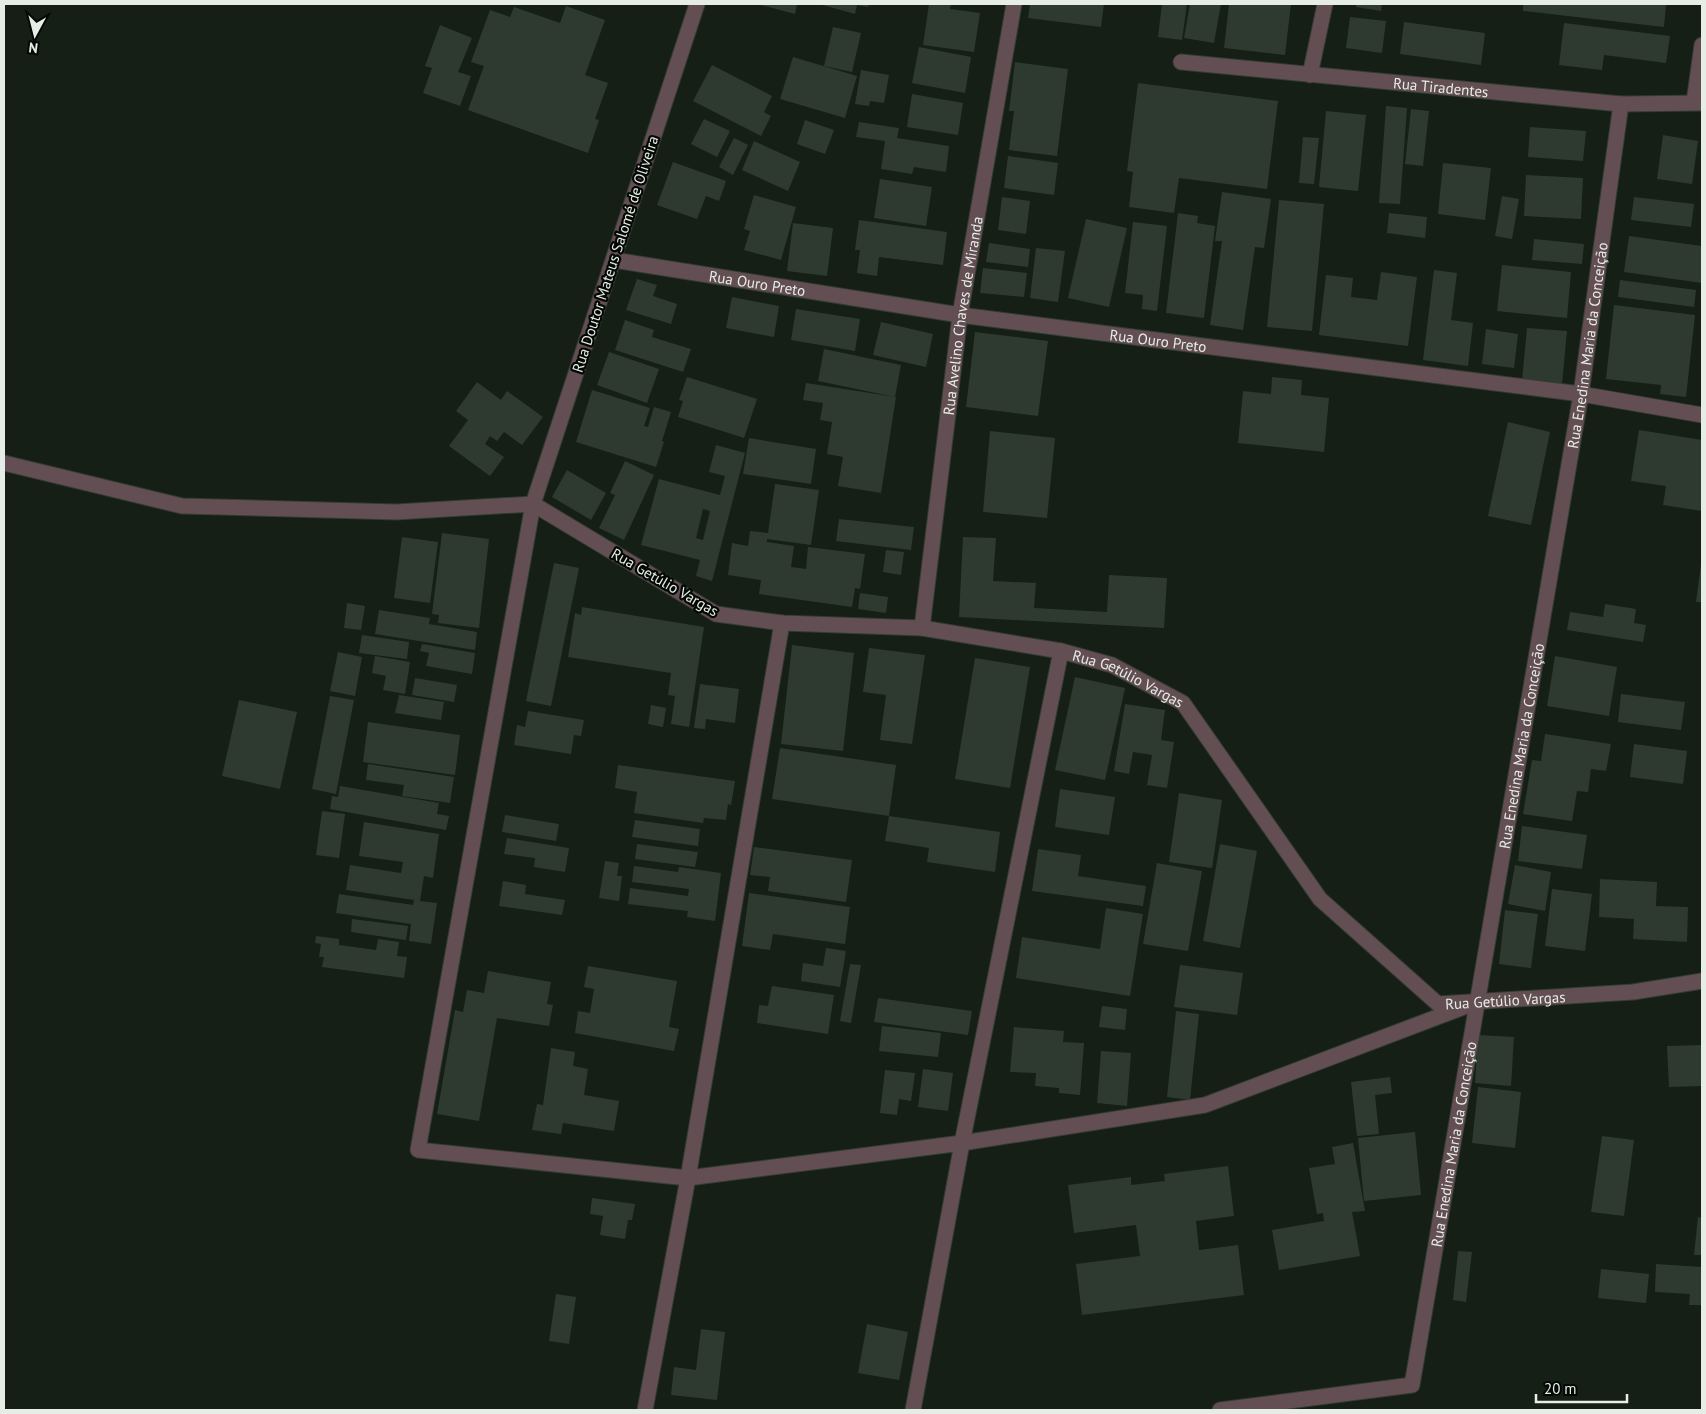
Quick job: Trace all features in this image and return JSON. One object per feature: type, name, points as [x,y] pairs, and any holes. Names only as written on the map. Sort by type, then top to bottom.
[{"type":"street","name":"Rua Doutor Mateus Salomé de Oliveira","points":[[688,1178],[418,1150],[532,504],[697,4]]},
{"type":"street","name":"Rua Avelino Chaves de Miranda","points":[[922,628],[960,315],[1014,4]]},
{"type":"street","points":[[1310,75],[1325,4]]},
{"type":"street","points":[[1698,103],[1702,45]]},
{"type":"street","name":"Rua Tiradentes","points":[[1181,62],[1621,104],[1698,103]]},
{"type":"street","name":"Rua Enedina Maria da Conceição","points":[[1220,1410],[1412,1385],[1581,394],[1621,104]]},
{"type":"street","name":"Rua Ouro Preto","points":[[614,260],[960,315],[1581,394],[1702,415]]},
{"type":"street","points":[[4,463],[182,506],[396,512],[532,504]]},
{"type":"street","name":"Rua Getúlio Vargas","points":[[532,504],[716,614],[782,624],[922,628],[1061,651],[1112,665],[1183,704],[1320,899],[1438,1004],[1633,992],[1702,981]]},
{"type":"street","points":[[645,1410],[688,1178],[782,624]]},
{"type":"street","points":[[913,1410],[962,1143],[1061,651]]},
{"type":"street","points":[[688,1178],[962,1143],[1205,1105],[1477,1002]]},
{"type":"building","points":[[757,4],[797,4],[795,14]]},
{"type":"building","points":[[819,4],[869,4],[868,7],[857,5],[855,14]]},
{"type":"building","points":[[929,4],[951,4],[950,9],[980,13],[974,52],[923,45]]},
{"type":"building","points":[[1030,4],[1104,4],[1101,27],[1028,18]]},
{"type":"building","points":[[1162,4],[1187,4],[1182,40],[1158,37]]},
{"type":"building","points":[[1190,4],[1221,4],[1214,43],[1184,38]]},
{"type":"building","points":[[1229,4],[1291,4],[1285,55],[1224,48]]},
{"type":"building","points":[[1356,4],[1382,4],[1381,11],[1356,7]]},
{"type":"building","points":[[1523,4],[1666,5],[1664,27],[1523,11]]},
{"type":"building","points":[[566,6],[605,20],[585,75],[608,83],[595,119],[599,120],[588,153],[468,110],[484,66],[471,62],[490,10],[510,17],[514,7],[560,23]]},
{"type":"building","points":[[1350,17],[1386,21],[1382,53],[1346,48]]},
{"type":"building","points":[[1404,22],[1485,33],[1481,65],[1400,54]]},
{"type":"building","points":[[1564,23],[1670,36],[1666,63],[1604,55],[1602,70],[1559,65]]},
{"type":"building","points":[[440,25],[472,38],[458,72],[471,76],[460,106],[423,93],[432,68],[425,66]]},
{"type":"building","points":[[833,27],[861,33],[852,72],[824,66]]},
{"type":"building","points":[[919,47],[971,57],[965,93],[912,83]]},
{"type":"building","points":[[793,57],[857,76],[845,118],[780,99]]},
{"type":"building","points":[[1015,62],[1068,69],[1057,156],[1009,150],[1014,111],[1009,111]]},
{"type":"building","points":[[712,65],[772,96],[764,112],[771,116],[761,136],[693,101]]},
{"type":"building","points":[[861,70],[889,75],[884,103],[870,101],[869,106],[855,104]]},
{"type":"building","points":[[1138,83],[1278,101],[1267,189],[1179,178],[1174,213],[1129,207],[1133,172],[1127,171]]},
{"type":"building","points":[[912,94],[963,103],[958,135],[907,127]]},
{"type":"building","points":[[1386,106],[1407,108],[1400,204],[1379,203]]},
{"type":"building","points":[[1411,109],[1429,111],[1423,166],[1405,164]]},
{"type":"building","points":[[1326,111],[1366,115],[1358,191],[1319,187]]},
{"type":"building","points":[[704,119],[730,131],[717,157],[691,144]]},
{"type":"building","points":[[805,120],[834,130],[825,154],[797,144]]},
{"type":"building","points":[[859,122],[899,128],[897,138],[949,146],[946,172],[914,167],[912,174],[881,169],[885,141],[856,137]]},
{"type":"building","points":[[1530,127],[1586,131],[1583,161],[1528,157]]},
{"type":"building","points":[[1663,135],[1698,141],[1692,184],[1657,179]]},
{"type":"building","points":[[1303,137],[1319,138],[1314,184],[1299,183]]},
{"type":"building","points":[[734,138],[748,145],[733,175],[719,167]]},
{"type":"building","points":[[754,141],[800,162],[788,191],[742,170]]},
{"type":"building","points":[[1008,156],[1058,163],[1054,195],[1004,188]]},
{"type":"building","points":[[673,162],[726,181],[719,201],[706,196],[697,219],[657,205]]},
{"type":"building","points":[[1443,163],[1491,168],[1485,220],[1438,214]]},
{"type":"building","points":[[1526,175],[1583,178],[1581,219],[1524,216]]},
{"type":"building","points":[[880,179],[932,187],[926,226],[874,218]]},
{"type":"building","points":[[1222,192],[1271,199],[1264,248],[1255,247],[1243,330],[1210,325],[1222,241],[1215,241]]},
{"type":"building","points":[[754,195],[796,207],[781,260],[744,250],[750,231],[744,229]]},
{"type":"building","points":[[1502,196],[1519,199],[1512,239],[1495,236]]},
{"type":"building","points":[[1002,197],[1030,201],[1026,234],[998,230]]},
{"type":"building","points":[[1634,197],[1694,204],[1691,227],[1631,220]]},
{"type":"building","points":[[1279,200],[1324,204],[1312,331],[1267,327]]},
{"type":"building","points":[[1178,213],[1198,216],[1197,223],[1215,226],[1204,318],[1166,313]]},
{"type":"building","points":[[1389,213],[1427,217],[1425,238],[1387,233]]},
{"type":"building","points":[[1086,219],[1127,228],[1109,307],[1068,298]]},
{"type":"building","points":[[859,220],[947,232],[943,265],[879,257],[877,276],[857,273],[860,250],[855,250]]},
{"type":"building","points":[[1133,222],[1167,226],[1157,311],[1142,309],[1143,295],[1125,293]]},
{"type":"building","points":[[793,223],[833,228],[827,276],[787,271]]},
{"type":"building","points":[[1629,236],[1702,246],[1702,283],[1624,272]]},
{"type":"building","points":[[1534,239],[1584,244],[1582,264],[1532,260]]},
{"type":"building","points":[[989,243],[1030,249],[1028,267],[986,262]]},
{"type":"building","points":[[1036,248],[1065,251],[1058,302],[1030,298]]},
{"type":"building","points":[[1502,265],[1571,272],[1567,318],[1497,311]]},
{"type":"building","points":[[983,268],[1027,273],[1024,297],[980,293]]},
{"type":"building","points":[[1434,270],[1457,273],[1451,320],[1473,323],[1468,366],[1423,360]]},
{"type":"building","points":[[1381,272],[1417,277],[1408,346],[1319,335],[1326,275],[1353,278],[1351,297],[1377,300]]},
{"type":"building","points":[[637,279],[657,285],[653,296],[677,304],[671,324],[626,310]]},
{"type":"building","points":[[1620,280],[1696,290],[1694,307],[1618,297]]},
{"type":"building","points":[[732,297],[779,306],[774,337],[726,328]]},
{"type":"building","points":[[1614,305],[1695,315],[1686,397],[1660,394],[1661,385],[1606,379]]},
{"type":"building","points":[[796,309],[860,319],[855,351],[791,340]]},
{"type":"building","points":[[625,320],[654,330],[652,337],[691,349],[683,372],[615,350]]},
{"type":"building","points":[[881,322],[933,334],[926,367],[873,355]]},
{"type":"building","points":[[1527,328],[1567,331],[1562,384],[1522,380]]},
{"type":"building","points":[[1486,329],[1518,334],[1514,368],[1482,364]]},
{"type":"building","points":[[975,332],[1048,341],[1038,416],[966,407]]},
{"type":"building","points":[[824,349],[901,365],[895,397],[818,381]]},
{"type":"building","points":[[609,352],[659,369],[647,403],[597,385]]},
{"type":"building","points":[[687,377],[757,399],[744,438],[678,417],[683,401],[679,400]]},
{"type":"building","points":[[1272,377],[1302,380],[1301,395],[1329,398],[1324,452],[1238,443],[1243,391],[1271,394]]},
{"type":"building","points":[[477,382],[501,400],[507,391],[543,417],[522,445],[504,432],[497,441],[490,436],[485,444],[504,457],[490,476],[449,446],[468,420],[456,411]]},
{"type":"building","points":[[806,383],[896,397],[881,493],[838,486],[843,457],[827,454],[832,422],[820,420],[823,403],[803,400]]},
{"type":"building","points":[[592,390],[650,408],[644,426],[648,427],[654,407],[671,412],[656,467],[576,442]]},
{"type":"building","points":[[1508,422],[1550,432],[1531,525],[1488,516]]},
{"type":"building","points":[[1639,430],[1702,440],[1702,511],[1663,505],[1666,486],[1631,481]]},
{"type":"building","points":[[990,431],[1055,438],[1047,518],[983,512]]},
{"type":"building","points":[[749,438],[816,449],[811,484],[743,474]]},
{"type":"building","points":[[716,445],[745,453],[712,581],[696,576],[700,560],[641,545],[659,479],[720,495],[725,476],[709,472]],"holes":[[[703,509],[710,511],[703,540],[696,538]]]},
{"type":"building","points":[[625,461],[654,475],[624,540],[599,528],[615,495],[610,493]]},
{"type":"building","points":[[567,470],[606,493],[591,520],[552,497]]},
{"type":"building","points":[[775,484],[819,490],[811,545],[767,539],[767,542],[794,546],[791,567],[806,569],[808,547],[865,554],[860,589],[855,588],[852,607],[759,594],[761,580],[728,575],[732,543],[748,546],[750,531],[768,533]]},
{"type":"building","points":[[839,519],[914,527],[911,550],[836,541]]},
{"type":"building","points":[[442,533],[489,539],[479,628],[438,623],[439,615],[432,614]]},
{"type":"building","points":[[402,537],[438,542],[430,603],[394,598]]},
{"type":"building","points":[[963,537],[996,538],[993,581],[1036,583],[1034,608],[1107,612],[1109,575],[1167,578],[1164,628],[959,617]]},
{"type":"building","points":[[886,550],[904,552],[901,575],[883,572]]},
{"type":"building","points":[[554,563],[579,568],[551,706],[526,701]]},
{"type":"building","points":[[1701,564],[1702,602],[1696,602]]},
{"type":"building","points":[[860,593],[888,597],[886,613],[858,609]]},
{"type":"building","points":[[347,603],[365,606],[361,630],[344,628]]},
{"type":"building","points":[[1605,604],[1636,609],[1634,623],[1646,625],[1643,642],[1567,630],[1570,612],[1603,617]]},
{"type":"building","points":[[582,607],[704,627],[689,727],[671,724],[675,696],[668,695],[671,673],[568,657],[575,613],[581,615]]},
{"type":"building","points":[[379,610],[430,618],[429,624],[477,632],[475,650],[375,634]]},
{"type":"building","points":[[362,635],[409,642],[407,659],[359,653]]},
{"type":"building","points":[[422,644],[475,653],[472,674],[426,666],[429,653],[420,651]]},
{"type":"building","points":[[792,645],[854,653],[843,751],[781,744]]},
{"type":"building","points":[[869,648],[925,655],[912,744],[880,740],[886,695],[863,692]]},
{"type":"building","points":[[338,652],[362,657],[355,696],[330,691]]},
{"type":"building","points":[[375,656],[410,662],[405,694],[383,690],[386,676],[372,673]]},
{"type":"building","points":[[1555,656],[1617,667],[1609,716],[1547,706]]},
{"type":"building","points":[[975,658],[1030,667],[1010,788],[955,779]]},
{"type":"building","points":[[1075,677],[1125,688],[1105,780],[1055,770]]},
{"type":"building","points":[[415,678],[457,685],[454,702],[412,695]]},
{"type":"building","points":[[700,684],[739,689],[735,723],[706,719],[705,729],[694,728]]},
{"type":"building","points":[[1621,694],[1685,702],[1681,730],[1618,722]]},
{"type":"building","points":[[399,695],[444,702],[441,720],[395,713]]},
{"type":"building","points":[[330,696],[354,700],[336,794],[312,789]]},
{"type":"building","points":[[239,700],[297,712],[280,789],[222,776]]},
{"type":"building","points":[[1125,704],[1165,710],[1161,740],[1174,742],[1167,788],[1147,785],[1152,755],[1133,752],[1129,774],[1114,771]]},
{"type":"building","points":[[651,705],[666,708],[663,727],[648,724]]},
{"type":"building","points":[[528,711],[584,720],[581,736],[574,735],[571,754],[514,745],[517,725],[525,727]]},
{"type":"building","points":[[368,722],[460,735],[455,775],[363,762]]},
{"type":"building","points":[[1545,734],[1611,744],[1606,771],[1591,769],[1588,792],[1577,791],[1572,821],[1523,814],[1532,760],[1541,761]]},
{"type":"building","points":[[1634,744],[1687,751],[1683,784],[1630,777]]},
{"type":"building","points":[[780,748],[896,765],[889,816],[772,799]]},
{"type":"building","points":[[368,764],[454,777],[450,803],[402,796],[404,785],[366,780]]},
{"type":"building","points":[[618,765],[735,781],[731,805],[728,804],[726,820],[704,818],[703,823],[634,813],[637,792],[615,788]]},
{"type":"building","points":[[340,786],[439,803],[437,814],[449,816],[446,830],[330,809],[332,796],[338,797]]},
{"type":"building","points":[[1060,789],[1115,797],[1109,835],[1055,827]]},
{"type":"building","points":[[1179,793],[1222,800],[1212,868],[1169,862]]},
{"type":"building","points":[[322,811],[345,814],[339,858],[316,855]]},
{"type":"building","points":[[505,815],[559,824],[556,841],[502,832]]},
{"type":"building","points":[[889,816],[1000,832],[995,872],[927,862],[929,848],[885,841]]},
{"type":"building","points":[[635,820],[700,829],[698,846],[632,837]]},
{"type":"building","points":[[364,822],[439,834],[433,878],[424,876],[420,901],[437,903],[431,944],[409,941],[411,924],[336,913],[339,894],[413,905],[414,900],[346,890],[350,865],[401,873],[403,862],[359,856]]},
{"type":"building","points":[[1522,826],[1587,835],[1582,869],[1518,861]]},
{"type":"building","points":[[507,838],[569,848],[565,872],[534,867],[535,858],[504,854]]},
{"type":"building","points":[[637,844],[698,852],[695,867],[635,859]]},
{"type":"building","points":[[1220,844],[1257,851],[1240,948],[1203,941]]},
{"type":"building","points":[[754,847],[852,860],[846,902],[768,891],[770,877],[750,875]]},
{"type":"building","points":[[1038,849],[1081,855],[1078,876],[1146,886],[1143,906],[1032,891]]},
{"type":"building","points":[[605,861],[619,863],[617,876],[622,876],[619,901],[599,898]]},
{"type":"building","points":[[1157,863],[1202,871],[1188,951],[1143,944]]},
{"type":"building","points":[[1515,865],[1551,872],[1545,911],[1508,904]]},
{"type":"building","points":[[634,866],[678,872],[679,867],[721,873],[715,921],[687,917],[688,911],[628,904],[630,888],[688,896],[689,889],[632,882]]},
{"type":"building","points":[[1600,879],[1657,882],[1656,906],[1688,907],[1687,942],[1633,939],[1634,919],[1599,917]]},
{"type":"building","points":[[503,881],[526,885],[525,894],[565,900],[562,915],[499,906]]},
{"type":"building","points":[[1552,889],[1592,894],[1585,951],[1545,946]]},
{"type":"building","points":[[749,893],[850,907],[845,944],[773,934],[770,950],[742,946]]},
{"type":"building","points":[[1106,908],[1143,914],[1130,996],[1016,978],[1022,937],[1100,949]]},
{"type":"building","points":[[1505,910],[1538,914],[1531,968],[1499,964]]},
{"type":"building","points":[[352,919],[408,926],[406,940],[351,932]]},
{"type":"building","points":[[316,936],[339,939],[339,945],[376,950],[378,939],[399,942],[397,956],[407,957],[404,978],[322,967],[324,957],[319,957],[321,944],[315,943]]},
{"type":"building","points":[[826,948],[846,951],[840,987],[801,981],[803,963],[823,966]]},
{"type":"building","points":[[850,964],[861,965],[851,1023],[840,1021]]},
{"type":"building","points":[[1180,965],[1243,973],[1237,1015],[1174,1007]]},
{"type":"building","points":[[588,966],[677,981],[669,1027],[679,1029],[674,1051],[575,1033],[578,1011],[590,1013],[594,989],[584,987]]},
{"type":"building","points":[[488,971],[551,982],[547,1004],[553,1005],[549,1026],[497,1018],[479,1121],[437,1114],[455,1010],[463,1012],[467,990],[484,993]]},
{"type":"building","points":[[772,986],[834,995],[828,1034],[757,1023],[759,1005],[768,1006]]},
{"type":"building","points":[[878,998],[972,1011],[968,1035],[874,1022]]},
{"type":"building","points":[[1102,1006],[1127,1009],[1125,1030],[1099,1027]]},
{"type":"building","points":[[1176,1011],[1199,1014],[1190,1100],[1167,1097]]},
{"type":"building","points":[[882,1026],[941,1033],[938,1057],[879,1051]]},
{"type":"building","points":[[1014,1027],[1064,1031],[1063,1042],[1084,1043],[1080,1095],[1059,1093],[1059,1088],[1035,1086],[1036,1073],[1010,1072]]},
{"type":"building","points":[[1478,1035],[1514,1037],[1511,1086],[1475,1083]]},
{"type":"building","points":[[1702,1045],[1702,1086],[1669,1087],[1667,1046]]},
{"type":"building","points":[[551,1048],[575,1052],[573,1066],[588,1069],[584,1095],[619,1101],[614,1131],[563,1123],[561,1134],[532,1130],[537,1104],[543,1105]]},
{"type":"building","points":[[1101,1051],[1131,1053],[1127,1106],[1097,1103]]},
{"type":"building","points":[[923,1069],[953,1073],[948,1111],[918,1107]]},
{"type":"building","points":[[885,1070],[915,1073],[911,1101],[899,1099],[897,1115],[880,1113]]},
{"type":"building","points":[[1390,1077],[1392,1093],[1375,1095],[1379,1134],[1357,1136],[1351,1082]]},
{"type":"building","points":[[1478,1087],[1521,1092],[1515,1148],[1472,1143]]},
{"type":"building","points":[[1415,1132],[1421,1195],[1364,1201],[1358,1138]]},
{"type":"building","points":[[1602,1136],[1634,1140],[1624,1216],[1591,1212]]},
{"type":"building","points":[[1353,1143],[1365,1211],[1352,1212],[1360,1256],[1279,1270],[1272,1230],[1324,1221],[1323,1213],[1317,1214],[1309,1168],[1335,1164],[1332,1147]]},
{"type":"building","points":[[1228,1166],[1234,1216],[1196,1221],[1199,1250],[1238,1245],[1244,1295],[1082,1315],[1076,1264],[1140,1256],[1136,1225],[1074,1233],[1068,1185],[1131,1177],[1131,1185],[1165,1181],[1164,1174]]},
{"type":"building","points":[[592,1198],[635,1204],[632,1220],[628,1220],[625,1239],[600,1235],[603,1216],[590,1214]]},
{"type":"building","points":[[1698,1217],[1702,1218],[1702,1255],[1694,1255]]},
{"type":"building","points":[[1458,1251],[1472,1252],[1466,1302],[1453,1300]]},
{"type":"building","points":[[1656,1264],[1702,1267],[1702,1305],[1689,1305],[1690,1294],[1655,1292]]},
{"type":"building","points":[[1601,1269],[1649,1274],[1646,1303],[1598,1298]]},
{"type":"building","points":[[556,1294],[576,1297],[569,1344],[549,1341]]},
{"type":"building","points":[[867,1324],[908,1332],[899,1380],[858,1373]]},
{"type":"building","points":[[701,1329],[725,1332],[717,1400],[671,1395],[674,1367],[696,1370]]}]
